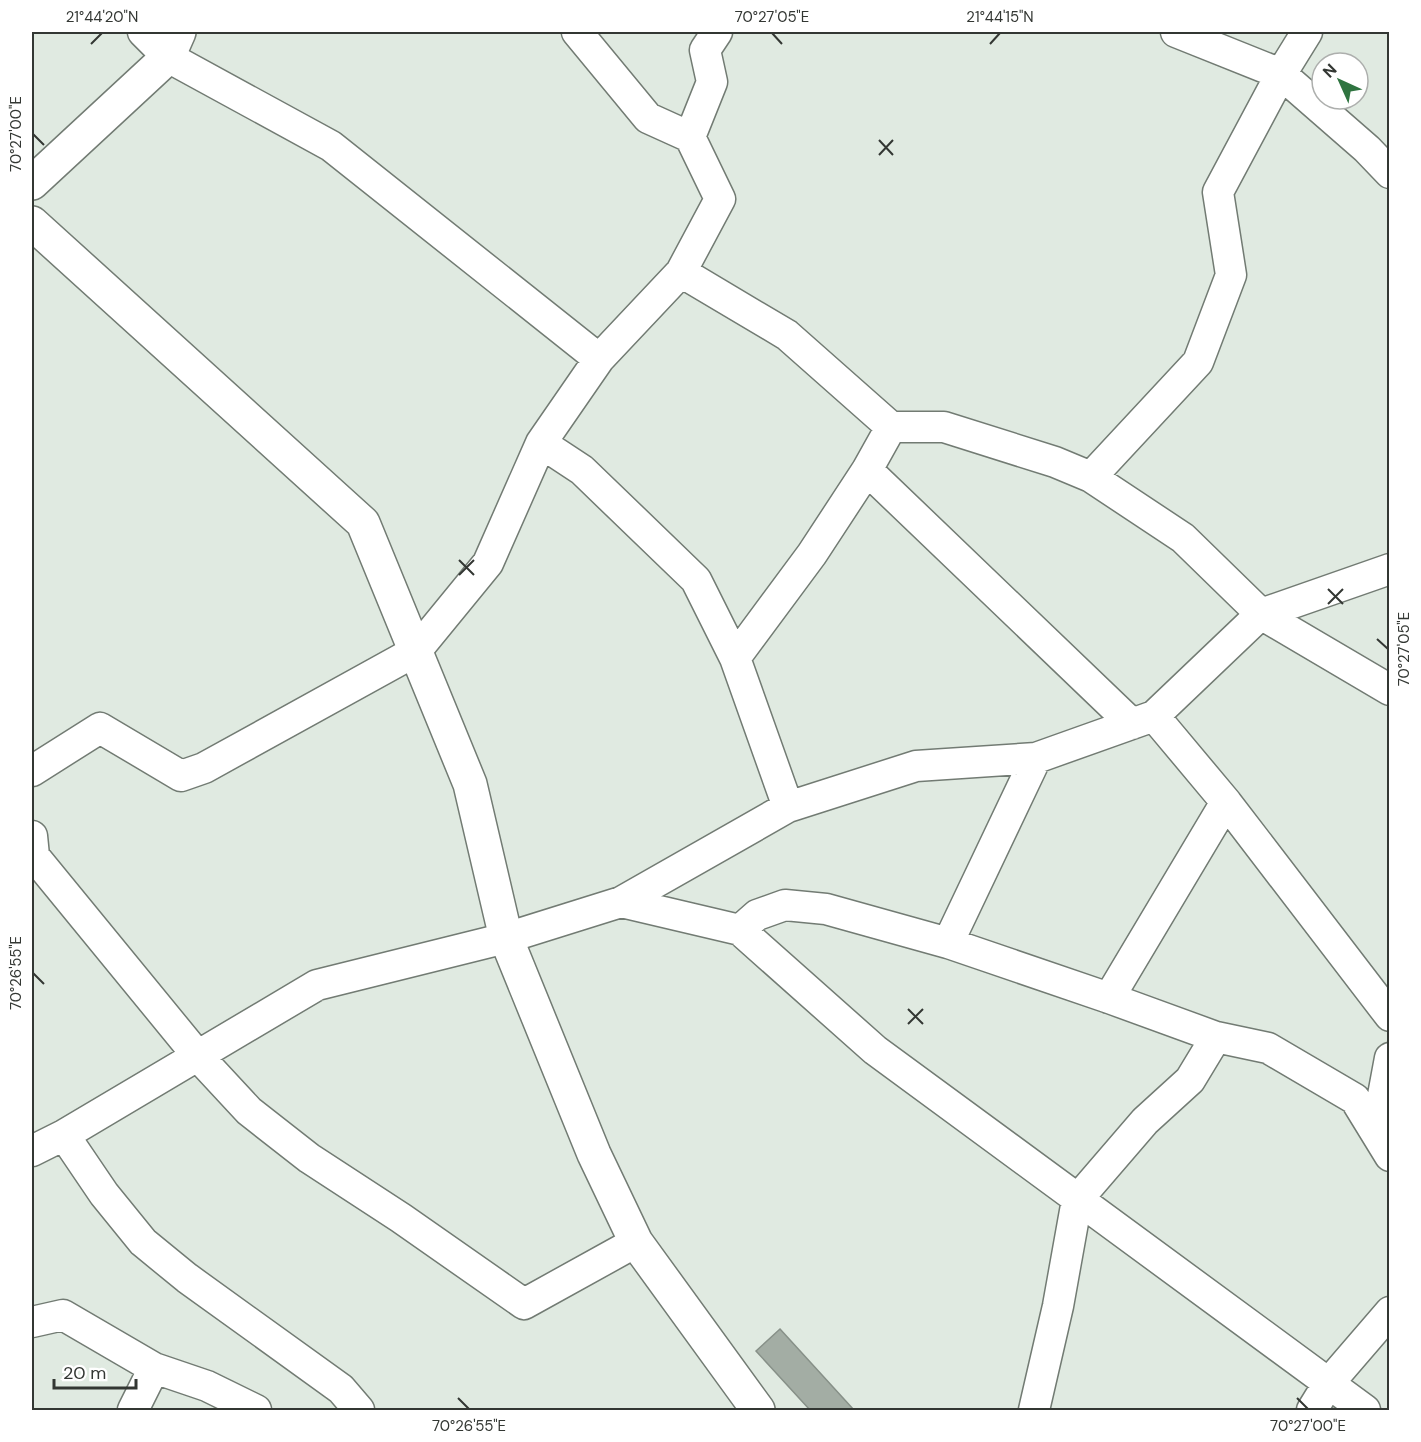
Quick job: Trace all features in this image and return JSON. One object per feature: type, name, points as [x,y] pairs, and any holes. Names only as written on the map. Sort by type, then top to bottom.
[{"type":"street","points":[[143,32],[173,44],[331,146],[599,358]]},
{"type":"street","points":[[32,771],[100,729],[181,776],[204,768],[416,651],[488,563],[541,442],[599,358],[681,272],[720,199],[690,137],[648,118],[577,32]]},
{"type":"street","points":[[690,137],[712,82],[705,50],[717,32]]},
{"type":"street","points":[[1176,32],[1281,74],[1367,149],[1389,173]]},
{"type":"street","points":[[1091,477],[1198,362],[1231,275],[1218,192],[1281,74],[1307,32]]},
{"type":"street","points":[[32,183],[173,44]]},
{"type":"street","points":[[32,223],[363,523],[470,784],[506,938],[594,1154],[636,1242],[758,1410]]},
{"type":"street","points":[[681,272],[787,335],[891,427],[944,427],[1055,462],[1091,477],[1183,538],[1261,614],[1389,690]]},
{"type":"street","points":[[735,658],[812,554],[867,470],[891,427]]},
{"type":"street","points":[[541,442],[582,470],[696,580],[735,658],[788,807]]},
{"type":"street","points":[[867,470],[1143,720],[1226,802],[1389,1016]]},
{"type":"street","points":[[32,1151],[64,1135],[317,985],[506,938],[621,902],[788,807],[916,766],[1036,758],[1143,720],[1261,614],[1389,569]]},
{"type":"street","points":[[948,943],[1036,758]]},
{"type":"street","points":[[1109,998],[1226,802]]},
{"type":"street","points":[[32,850],[198,1055],[249,1111],[309,1158],[401,1218],[524,1304],[636,1242]]},
{"type":"street","points":[[621,902],[740,930],[875,1050],[1365,1410]]},
{"type":"street","points":[[740,930],[757,915],[784,905],[826,909],[948,943],[1216,1037],[1268,1048],[1355,1099],[1383,1145]]},
{"type":"street","points":[[1034,1410],[1058,1306],[1077,1200],[1145,1121],[1190,1080],[1216,1037]]},
{"type":"street","points":[[1383,1145],[1389,1058]]},
{"type":"street","points":[[64,1135],[104,1194],[143,1242],[187,1278],[341,1389],[359,1410]]},
{"type":"street","points":[[1312,1410],[1328,1384],[1389,1312]]},
{"type":"street","points":[[32,1322],[63,1315],[154,1368],[207,1386],[256,1410]]},
{"type":"street","points":[[133,1410],[154,1368]]},
{"type":"building","points":[[780,1329],[854,1410],[810,1410],[756,1351]]}]
